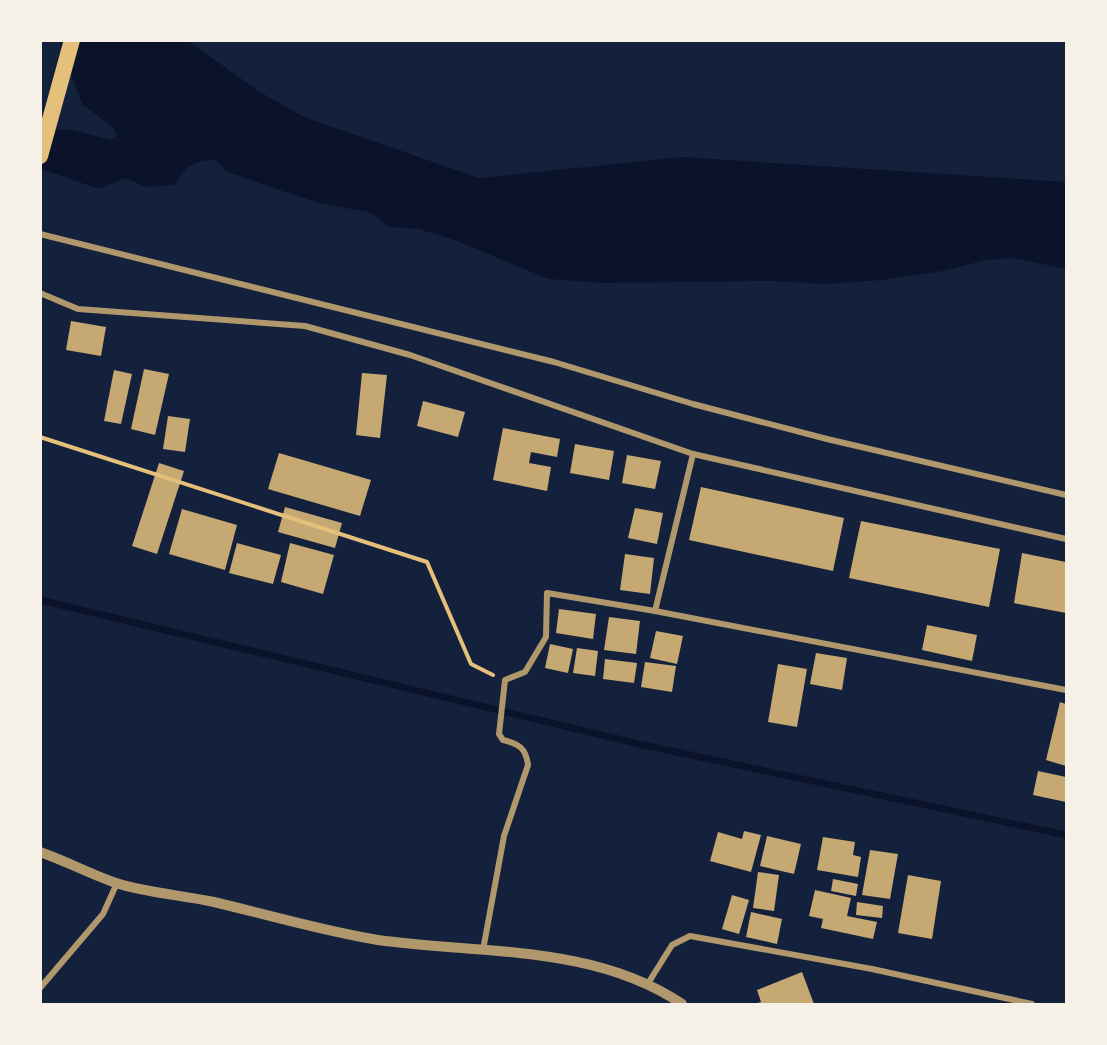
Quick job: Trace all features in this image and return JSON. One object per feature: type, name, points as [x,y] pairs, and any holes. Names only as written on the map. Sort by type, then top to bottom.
[{"type":"highway","points":[[40,156],[72,40]]},
{"type":"street","points":[[40,234],[554,363],[693,404],[816,436],[1066,495]]},
{"type":"street","points":[[40,293],[78,309],[305,326],[410,355],[693,454],[1066,539]]},
{"type":"street","points":[[655,611],[693,454]]},
{"type":"street","points":[[483,951],[504,836],[528,765],[526,753],[522,748],[518,744],[503,740],[500,734],[505,680],[525,672],[546,637],[547,593],[655,611],[1066,690]]},
{"type":"street","points":[[40,852],[117,883],[378,940],[483,951],[520,952],[589,966],[646,986],[682,1005]]},
{"type":"street","points":[[40,988],[103,914],[117,883]]},
{"type":"street","points":[[646,986],[672,945],[690,936],[872,969],[1032,1005]]},
{"type":"path","points":[[40,437],[427,562],[471,664],[505,680]]},
{"type":"water","points":[[59,41],[188,41],[260,92],[304,117],[479,178],[683,157],[1066,182],[1066,269],[1013,258],[986,260],[943,271],[882,280],[827,284],[772,281],[603,283],[549,279],[454,240],[419,229],[390,227],[369,212],[322,204],[273,188],[226,171],[216,160],[191,165],[174,185],[146,187],[125,178],[99,189],[41,169],[41,129],[74,130],[111,140],[117,135],[113,127],[82,104]]},
{"type":"building","points":[[71,321],[106,327],[101,356],[66,350]]},
{"type":"building","points":[[144,369],[169,374],[155,435],[131,429]]},
{"type":"building","points":[[114,370],[132,374],[121,424],[104,421]]},
{"type":"building","points":[[362,373],[387,375],[380,438],[356,435]]},
{"type":"building","points":[[423,401],[465,412],[458,437],[417,426]]},
{"type":"building","points":[[168,416],[190,419],[185,452],[163,449]]},
{"type":"building","points":[[503,428],[560,439],[557,457],[531,452],[529,463],[551,467],[547,491],[493,480]]},
{"type":"building","points":[[575,444],[614,451],[609,480],[570,473]]},
{"type":"building","points":[[279,453],[371,480],[360,516],[268,489]]},
{"type":"building","points":[[627,455],[661,461],[655,489],[622,483]]},
{"type":"building","points":[[159,463],[184,471],[157,554],[132,546]]},
{"type":"building","points":[[701,487],[844,518],[833,571],[689,540]]},
{"type":"building","points":[[285,507],[342,523],[335,548],[278,532]]},
{"type":"building","points":[[635,508],[663,513],[657,544],[628,538]]},
{"type":"building","points":[[182,509],[237,525],[225,570],[169,554]]},
{"type":"building","points":[[861,521],[1000,549],[989,607],[849,578]]},
{"type":"building","points":[[237,543],[281,555],[273,584],[229,573]]},
{"type":"building","points":[[290,543],[334,555],[323,594],[281,582]]},
{"type":"building","points":[[1022,553],[1066,562],[1066,613],[1014,603]]},
{"type":"building","points":[[625,554],[654,558],[650,594],[620,590]]},
{"type":"building","points":[[559,609],[596,614],[593,639],[556,633]]},
{"type":"building","points":[[609,617],[640,621],[636,654],[604,650]]},
{"type":"building","points":[[927,625],[977,635],[972,661],[922,650]]},
{"type":"building","points":[[656,631],[683,636],[677,664],[650,658]]},
{"type":"building","points":[[550,644],[573,649],[568,673],[545,668]]},
{"type":"building","points":[[577,648],[598,651],[595,676],[573,673]]},
{"type":"building","points":[[816,653],[847,658],[842,690],[810,684]]},
{"type":"building","points":[[605,659],[637,663],[634,683],[603,679]]},
{"type":"building","points":[[645,662],[676,666],[672,692],[641,687]]},
{"type":"building","points":[[778,664],[807,669],[797,727],[768,722]]},
{"type":"building","points":[[1060,702],[1066,704],[1066,766],[1046,760]]},
{"type":"building","points":[[1038,771],[1066,777],[1066,802],[1033,795]]},
{"type":"building","points":[[744,831],[761,835],[751,872],[710,861],[718,832],[742,839]]},
{"type":"building","points":[[767,836],[801,844],[794,874],[760,866]]},
{"type":"building","points":[[823,837],[855,842],[853,855],[861,857],[858,877],[817,870]]},
{"type":"building","points":[[870,850],[898,854],[890,899],[862,895]]},
{"type":"building","points":[[758,872],[779,875],[774,911],[753,908]]},
{"type":"building","points":[[908,875],[941,881],[932,939],[898,933]]},
{"type":"building","points":[[833,879],[858,884],[856,896],[831,891]]},
{"type":"building","points":[[815,890],[851,898],[847,916],[877,922],[873,939],[821,928],[823,919],[809,916]]},
{"type":"building","points":[[732,895],[749,900],[739,934],[722,929]]},
{"type":"building","points":[[857,902],[883,906],[882,918],[856,915]]},
{"type":"building","points":[[751,912],[782,919],[777,944],[746,937]]},
{"type":"building","points":[[802,972],[814,1004],[754,1004],[761,1002],[757,990]]},
{"type":"waterway","points":[[40,600],[639,744],[1066,835]]}]
